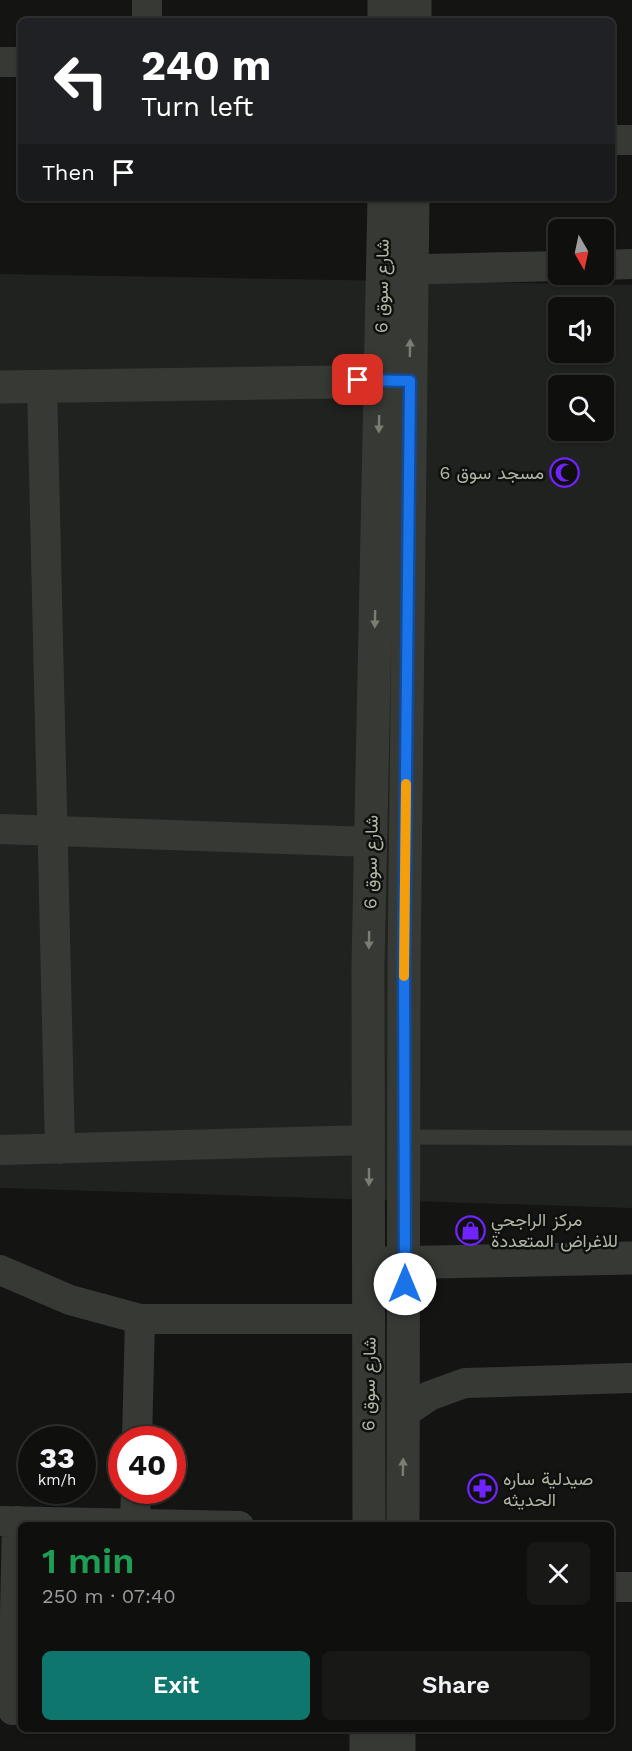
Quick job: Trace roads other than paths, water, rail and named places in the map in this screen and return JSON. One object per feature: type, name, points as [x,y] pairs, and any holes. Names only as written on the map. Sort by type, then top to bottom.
[{"type":"street","points":[[147,0],[147,18]]},
{"type":"street","points":[[384,0],[384,18]]},
{"type":"street","points":[[415,0],[415,18]]},
{"type":"street","points":[[0,62],[18,62]]},
{"type":"street","points":[[615,140],[632,140]]},
{"type":"street","name":"شارع سوق 6","points":[[385,201],[397,270],[395,380],[405,1137],[403,1522]]},
{"type":"street","name":"شارع سوق 6","points":[[397,270],[412,201]]},
{"type":"street","points":[[614,265],[632,264]]},
{"type":"street","points":[[397,270],[548,266]]},
{"type":"street","points":[[0,387],[395,380]]},
{"type":"street","name":"شارع سوق 6","points":[[369,1522],[371,842],[395,380]]},
{"type":"street","points":[[42,386],[60,1149]]},
{"type":"street","points":[[0,829],[52,829],[371,842]]},
{"type":"street","points":[[0,1150],[369,1140]]},
{"type":"street","points":[[370,1262],[632,1258]]},
{"type":"street","points":[[0,1270],[70,1300],[140,1319],[370,1319]]},
{"type":"street","points":[[137,1426],[140,1319]]},
{"type":"street","points":[[404,1413],[429,1396],[465,1383],[632,1378]]},
{"type":"street","points":[[135,1522],[136,1504]]},
{"type":"street","points":[[11,1710],[9,1521],[72,1522]]},
{"type":"street","points":[[614,1587],[632,1587]]},
{"type":"street","points":[[366,1732],[366,1751]]},
{"type":"street","points":[[399,1732],[399,1751]]},
{"type":"lane","points":[[405,1137],[632,1138]]},
{"type":"place","name":"مسجد سوق 6","points":[[565,473]]},
{"type":"place","name":"مركز الراجحي للاغراض المتعددة","points":[[470,1230]]},
{"type":"place","name":"صيدلية ساره الحديثه","points":[[482,1489]]}]
